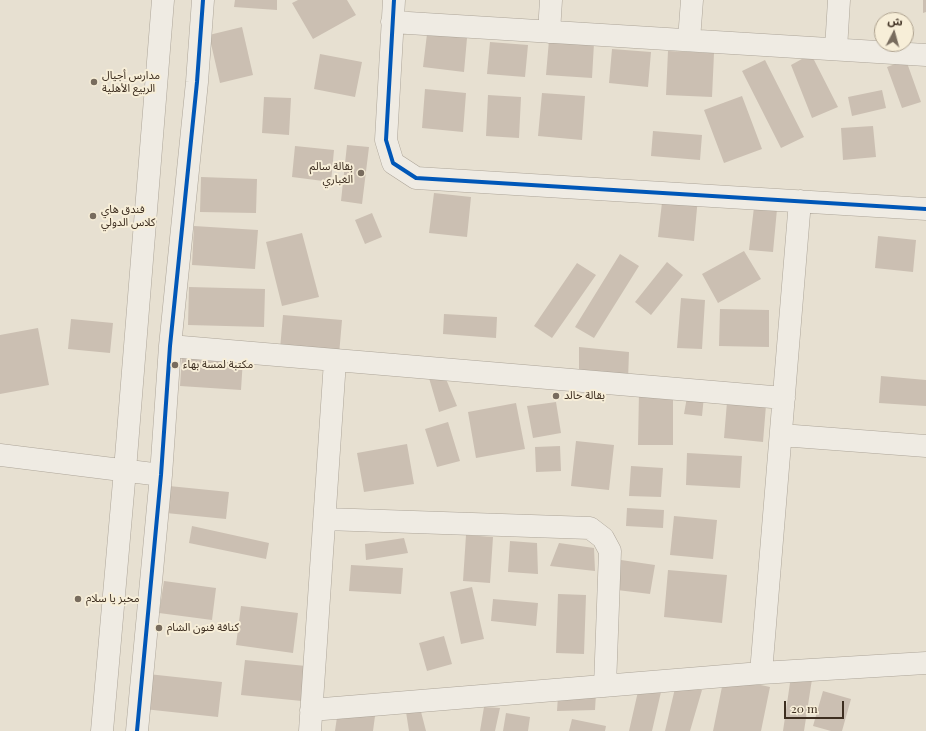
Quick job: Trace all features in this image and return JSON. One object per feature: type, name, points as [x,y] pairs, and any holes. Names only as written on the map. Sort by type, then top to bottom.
[{"type":"street","points":[[102,731],[125,470],[163,0]]},
{"type":"street","points":[[137,731],[161,475],[170,346],[197,82],[203,0]]},
{"type":"street","points":[[394,0],[386,140],[393,163],[416,178],[926,209]]},
{"type":"street","points":[[549,32],[551,0]]},
{"type":"street","points":[[689,40],[692,0]]},
{"type":"street","points":[[836,49],[839,0]]},
{"type":"street","points":[[392,22],[926,55]]},
{"type":"street","points":[[761,673],[800,201]]},
{"type":"street","points":[[170,346],[784,398]]},
{"type":"street","points":[[335,361],[311,721],[605,686],[761,673],[926,663]]},
{"type":"street","points":[[781,435],[926,446]]},
{"type":"street","points":[[0,455],[161,475]]},
{"type":"street","points":[[325,519],[590,528],[603,538],[610,551],[605,686]]},
{"type":"building","points":[[235,0],[277,0],[277,10],[234,7]]},
{"type":"building","points":[[298,0],[347,0],[356,15],[313,39],[292,3]]},
{"type":"building","points":[[923,0],[926,0],[926,12],[923,13]]},
{"type":"building","points":[[242,27],[253,75],[220,83],[209,35]]},
{"type":"building","points":[[427,34],[467,38],[464,72],[423,67]]},
{"type":"building","points":[[549,40],[594,43],[592,78],[546,75]]},
{"type":"building","points":[[490,42],[528,45],[525,77],[487,74]]},
{"type":"building","points":[[612,49],[651,52],[648,87],[609,83]]},
{"type":"building","points":[[668,51],[714,53],[712,97],[666,95]]},
{"type":"building","points":[[320,54],[362,62],[355,97],[314,89]]},
{"type":"building","points":[[811,54],[838,107],[812,118],[791,65]]},
{"type":"building","points":[[765,60],[804,137],[781,148],[742,71]]},
{"type":"building","points":[[906,60],[921,102],[902,108],[887,67]]},
{"type":"building","points":[[425,89],[466,93],[463,132],[422,128]]},
{"type":"building","points":[[882,90],[886,108],[852,116],[848,97]]},
{"type":"building","points":[[542,93],[585,96],[582,140],[538,136]]},
{"type":"building","points":[[488,95],[521,97],[519,138],[486,136]]},
{"type":"building","points":[[742,96],[762,149],[724,163],[704,110]]},
{"type":"building","points":[[264,97],[291,98],[289,135],[262,133]]},
{"type":"building","points":[[873,126],[876,157],[843,160],[841,128]]},
{"type":"building","points":[[653,131],[702,135],[700,160],[651,156]]},
{"type":"building","points":[[347,145],[369,147],[362,204],[341,201]]},
{"type":"building","points":[[295,146],[334,150],[331,182],[292,177]]},
{"type":"building","points":[[201,177],[257,179],[256,213],[200,212]]},
{"type":"building","points":[[434,193],[471,197],[467,237],[429,233]]},
{"type":"building","points":[[663,194],[698,197],[694,241],[658,237]]},
{"type":"building","points":[[754,207],[777,209],[773,252],[749,250]]},
{"type":"building","points":[[372,213],[382,237],[365,244],[355,220]]},
{"type":"building","points":[[194,226],[258,230],[255,269],[192,265]]},
{"type":"building","points":[[302,233],[319,297],[282,306],[266,242]]},
{"type":"building","points":[[878,236],[916,240],[913,272],[875,268]]},
{"type":"building","points":[[744,251],[761,279],[718,303],[702,274]]},
{"type":"building","points":[[620,254],[639,266],[594,338],[575,327]]},
{"type":"building","points":[[667,262],[683,275],[651,315],[635,302]]},
{"type":"building","points":[[577,263],[596,275],[552,338],[534,326]]},
{"type":"building","points":[[189,287],[265,289],[264,327],[188,325]]},
{"type":"building","points":[[681,298],[705,300],[702,349],[677,348]]},
{"type":"building","points":[[720,309],[769,310],[769,347],[719,346]]},
{"type":"building","points":[[444,314],[497,317],[496,338],[443,334]]},
{"type":"building","points":[[283,315],[342,320],[339,355],[280,349]]},
{"type":"building","points":[[71,319],[113,323],[110,353],[68,349]]},
{"type":"building","points":[[38,328],[49,385],[0,394],[0,335]]},
{"type":"building","points":[[579,347],[629,352],[628,380],[579,373]]},
{"type":"building","points":[[182,355],[243,359],[241,390],[180,386]]},
{"type":"building","points":[[444,374],[457,406],[439,412],[429,378]]},
{"type":"building","points":[[881,376],[926,380],[926,406],[879,403]]},
{"type":"building","points":[[639,392],[673,393],[673,445],[638,445]]},
{"type":"building","points":[[704,396],[702,416],[684,414],[687,397]]},
{"type":"building","points":[[556,402],[561,433],[533,438],[527,406]]},
{"type":"building","points":[[727,402],[766,405],[763,442],[724,438]]},
{"type":"building","points":[[516,403],[525,449],[476,458],[468,412]]},
{"type":"building","points":[[448,422],[460,461],[437,467],[425,429]]},
{"type":"building","points":[[576,441],[614,445],[609,490],[571,486]]},
{"type":"building","points":[[407,444],[414,484],[364,492],[357,453]]},
{"type":"building","points":[[560,446],[561,471],[536,472],[535,447]]},
{"type":"building","points":[[687,453],[742,456],[740,488],[686,485]]},
{"type":"building","points":[[631,466],[663,468],[661,497],[629,496]]},
{"type":"building","points":[[169,486],[229,492],[226,519],[166,513]]},
{"type":"building","points":[[627,508],[664,510],[663,528],[626,526]]},
{"type":"building","points":[[674,516],[717,520],[713,559],[670,555]]},
{"type":"building","points":[[192,526],[269,543],[266,559],[189,543]]},
{"type":"building","points":[[466,535],[493,537],[490,583],[463,581]]},
{"type":"building","points":[[404,538],[408,553],[366,560],[365,544]]},
{"type":"building","points":[[510,541],[537,543],[538,574],[508,572]]},
{"type":"building","points":[[559,543],[594,548],[595,571],[550,566]]},
{"type":"building","points":[[621,560],[655,565],[650,594],[617,590]]},
{"type":"building","points":[[351,565],[403,568],[401,594],[349,591]]},
{"type":"building","points":[[668,570],[727,575],[722,623],[664,617]]},
{"type":"building","points":[[164,581],[216,588],[212,620],[159,613]]},
{"type":"building","points":[[472,587],[484,639],[461,644],[450,592]]},
{"type":"building","points":[[558,594],[586,595],[584,654],[556,653]]},
{"type":"building","points":[[493,599],[538,603],[536,626],[491,621]]},
{"type":"building","points":[[241,606],[298,613],[293,653],[236,645]]},
{"type":"building","points":[[444,636],[452,664],[427,671],[419,643]]},
{"type":"building","points":[[245,660],[306,666],[302,701],[241,695]]},
{"type":"building","points":[[148,674],[222,682],[218,717],[144,709]]},
{"type":"building","points":[[791,676],[812,679],[804,731],[783,731]]},
{"type":"building","points":[[724,677],[770,687],[761,731],[713,731]]},
{"type":"building","points":[[676,684],[702,690],[690,731],[665,731]]},
{"type":"building","points":[[639,687],[661,692],[652,731],[629,731]]},
{"type":"building","points":[[823,691],[851,699],[842,731],[831,731],[813,726]]},
{"type":"building","points":[[596,693],[595,710],[557,711],[558,696]]},
{"type":"building","points":[[484,707],[500,708],[495,731],[480,731]]},
{"type":"building","points":[[420,708],[426,731],[409,731],[406,712]]},
{"type":"building","points":[[506,713],[530,717],[528,731],[503,731]]},
{"type":"building","points":[[375,716],[373,731],[335,731],[337,717]]},
{"type":"building","points":[[572,719],[606,726],[605,731],[569,731]]},
{"type":"cycle path","points":[[137,731],[161,475],[170,346],[197,82],[203,0]]},
{"type":"cycle path","points":[[394,0],[386,140],[393,163],[416,178],[926,209]]},
{"type":"place","name":"مدارس أجيال الربيع الأهلية","points":[[94,82]]},
{"type":"place","name":"بقالة سالم الغباري","points":[[361,173]]},
{"type":"place","name":"فندق هاي كلاس الدولي","points":[[93,216]]},
{"type":"place","name":"مكتبة لمسة بهاء","points":[[175,365]]},
{"type":"place","name":"بقالة خالد","points":[[556,396]]},
{"type":"place","name":"مخبز يا سلام","points":[[78,599]]},
{"type":"place","name":"كنافة فنون الشام","points":[[159,628]]}]
